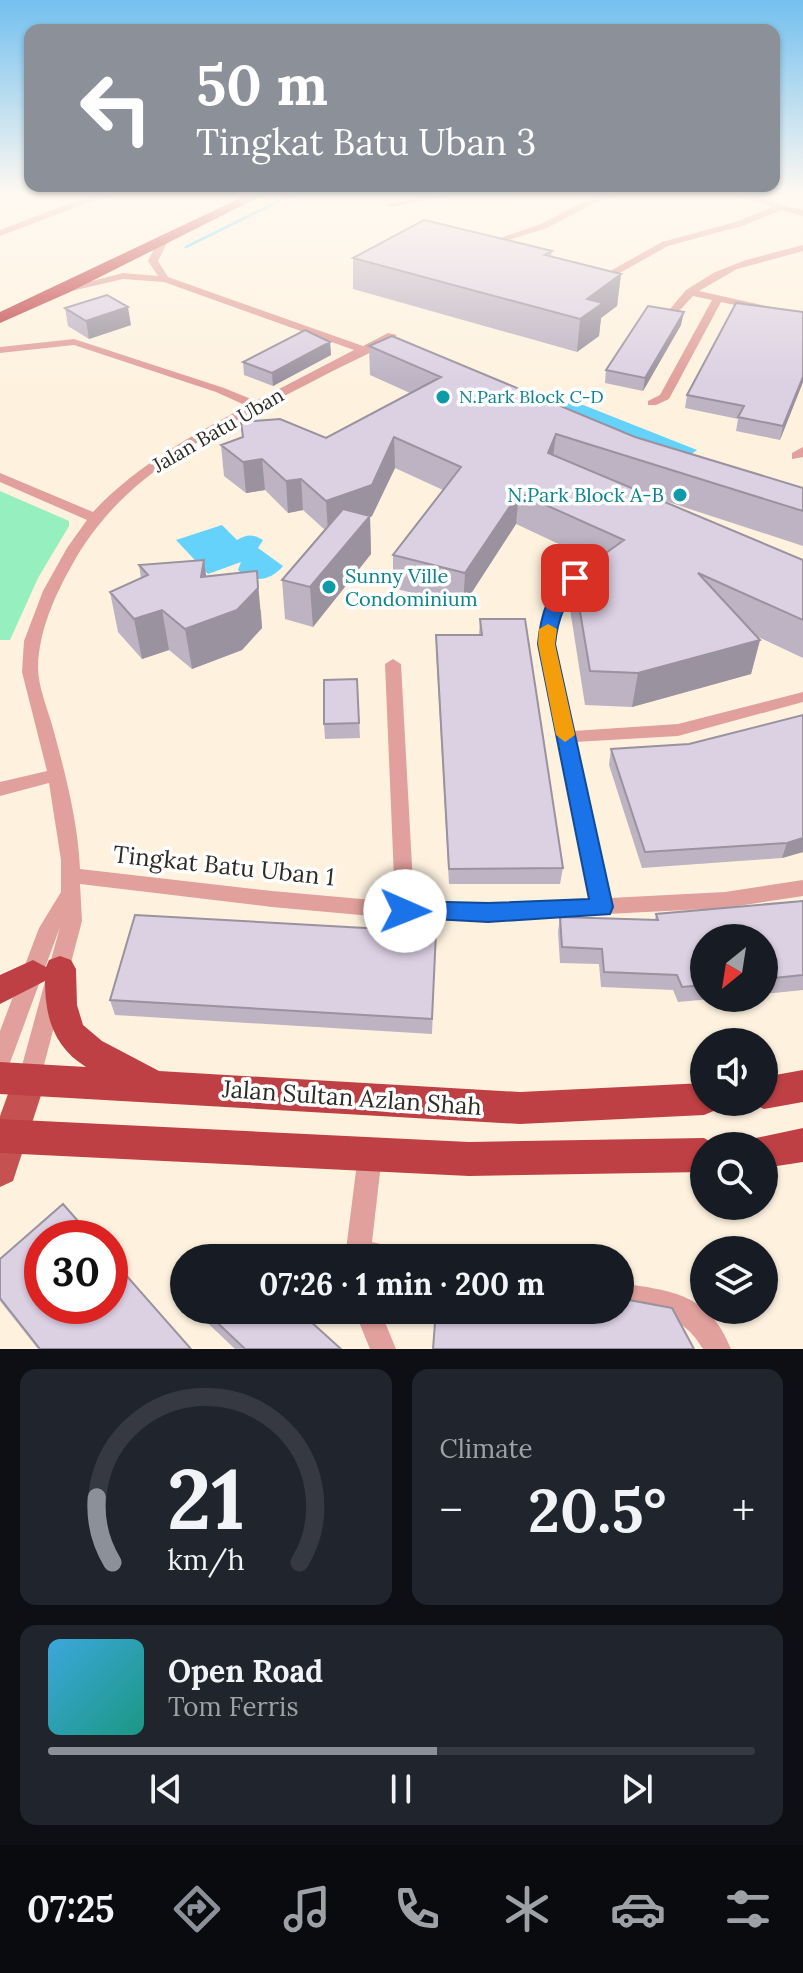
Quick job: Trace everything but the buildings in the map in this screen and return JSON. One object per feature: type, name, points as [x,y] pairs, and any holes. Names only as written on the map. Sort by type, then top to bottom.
[{"type":"highway","points":[[0,302],[97,256]]},
{"type":"highway","points":[[0,318],[135,256]]},
{"type":"highway","points":[[0,990],[47,971],[67,1028],[91,1051],[153,1085]]},
{"type":"highway","name":"Jalan Sultan Azlan Shah","points":[[15,1079],[520,1108],[690,1100]]},
{"type":"highway","points":[[778,1090],[803,1086]]},
{"type":"highway","points":[[778,1149],[803,1145]]},
{"type":"highway","points":[[4,1147],[556,1160],[690,1155]]},
{"type":"main road","points":[[4,1147],[15,1079]]},
{"type":"street","points":[[156,256],[153,261],[165,279]]},
{"type":"street","points":[[615,272],[644,256]]},
{"type":"street","points":[[675,309],[689,292],[724,269],[773,256]]},
{"type":"street","points":[[65,289],[123,276],[165,279],[363,350]]},
{"type":"street","points":[[689,292],[803,317]]},
{"type":"street","points":[[652,403],[665,397],[718,298]]},
{"type":"street","name":"Jalan Batu Uban","points":[[70,885],[57,775],[34,688],[30,655],[50,591],[74,548],[95,518],[119,492],[158,461],[392,335]]},
{"type":"street","points":[[0,350],[74,342],[220,390],[257,406]]},
{"type":"street","points":[[0,477],[95,518]]},
{"type":"street","points":[[575,578],[557,600],[549,619],[546,644],[602,907]]},
{"type":"street","points":[[393,664],[405,911]]},
{"type":"street","points":[[566,737],[678,730],[803,697]]},
{"type":"street","points":[[0,789],[57,775]]},
{"type":"street","points":[[15,1079],[47,971],[49,928],[70,885]]},
{"type":"street","name":"Tingkat Batu Uban 1","points":[[70,885],[405,911],[488,912],[725,900],[803,888]]},
{"type":"street","points":[[0,1060],[47,971]]},
{"type":"street","points":[[359,1244],[370,1155]]},
{"type":"street","points":[[634,1299],[690,1310],[718,1349]]},
{"type":"street","points":[[373,1324],[383,1349]]},
{"type":"green space","points":[[0,491],[69,521],[38,578],[10,640],[0,640]]},
{"type":"water","points":[[573,401],[697,450],[666,472],[540,420]]},
{"type":"water","points":[[222,525],[237,540],[250,536],[263,540],[258,548],[283,566],[273,575],[261,579],[249,577],[238,570],[241,562],[208,574],[176,540]]},
{"type":"slow traffic","points":[[548,629],[546,644],[565,735]]},
{"type":"place","name":"N.Park Block C-D","points":[[443,397]]},
{"type":"place","name":"N.Park Block A-B","points":[[680,495]]},
{"type":"place","name":"Sunny Ville Condominium","points":[[329,587]]},
{"type":"route","points":[[405,911],[488,912],[602,907],[546,644],[549,619],[557,600],[575,578]]}]
